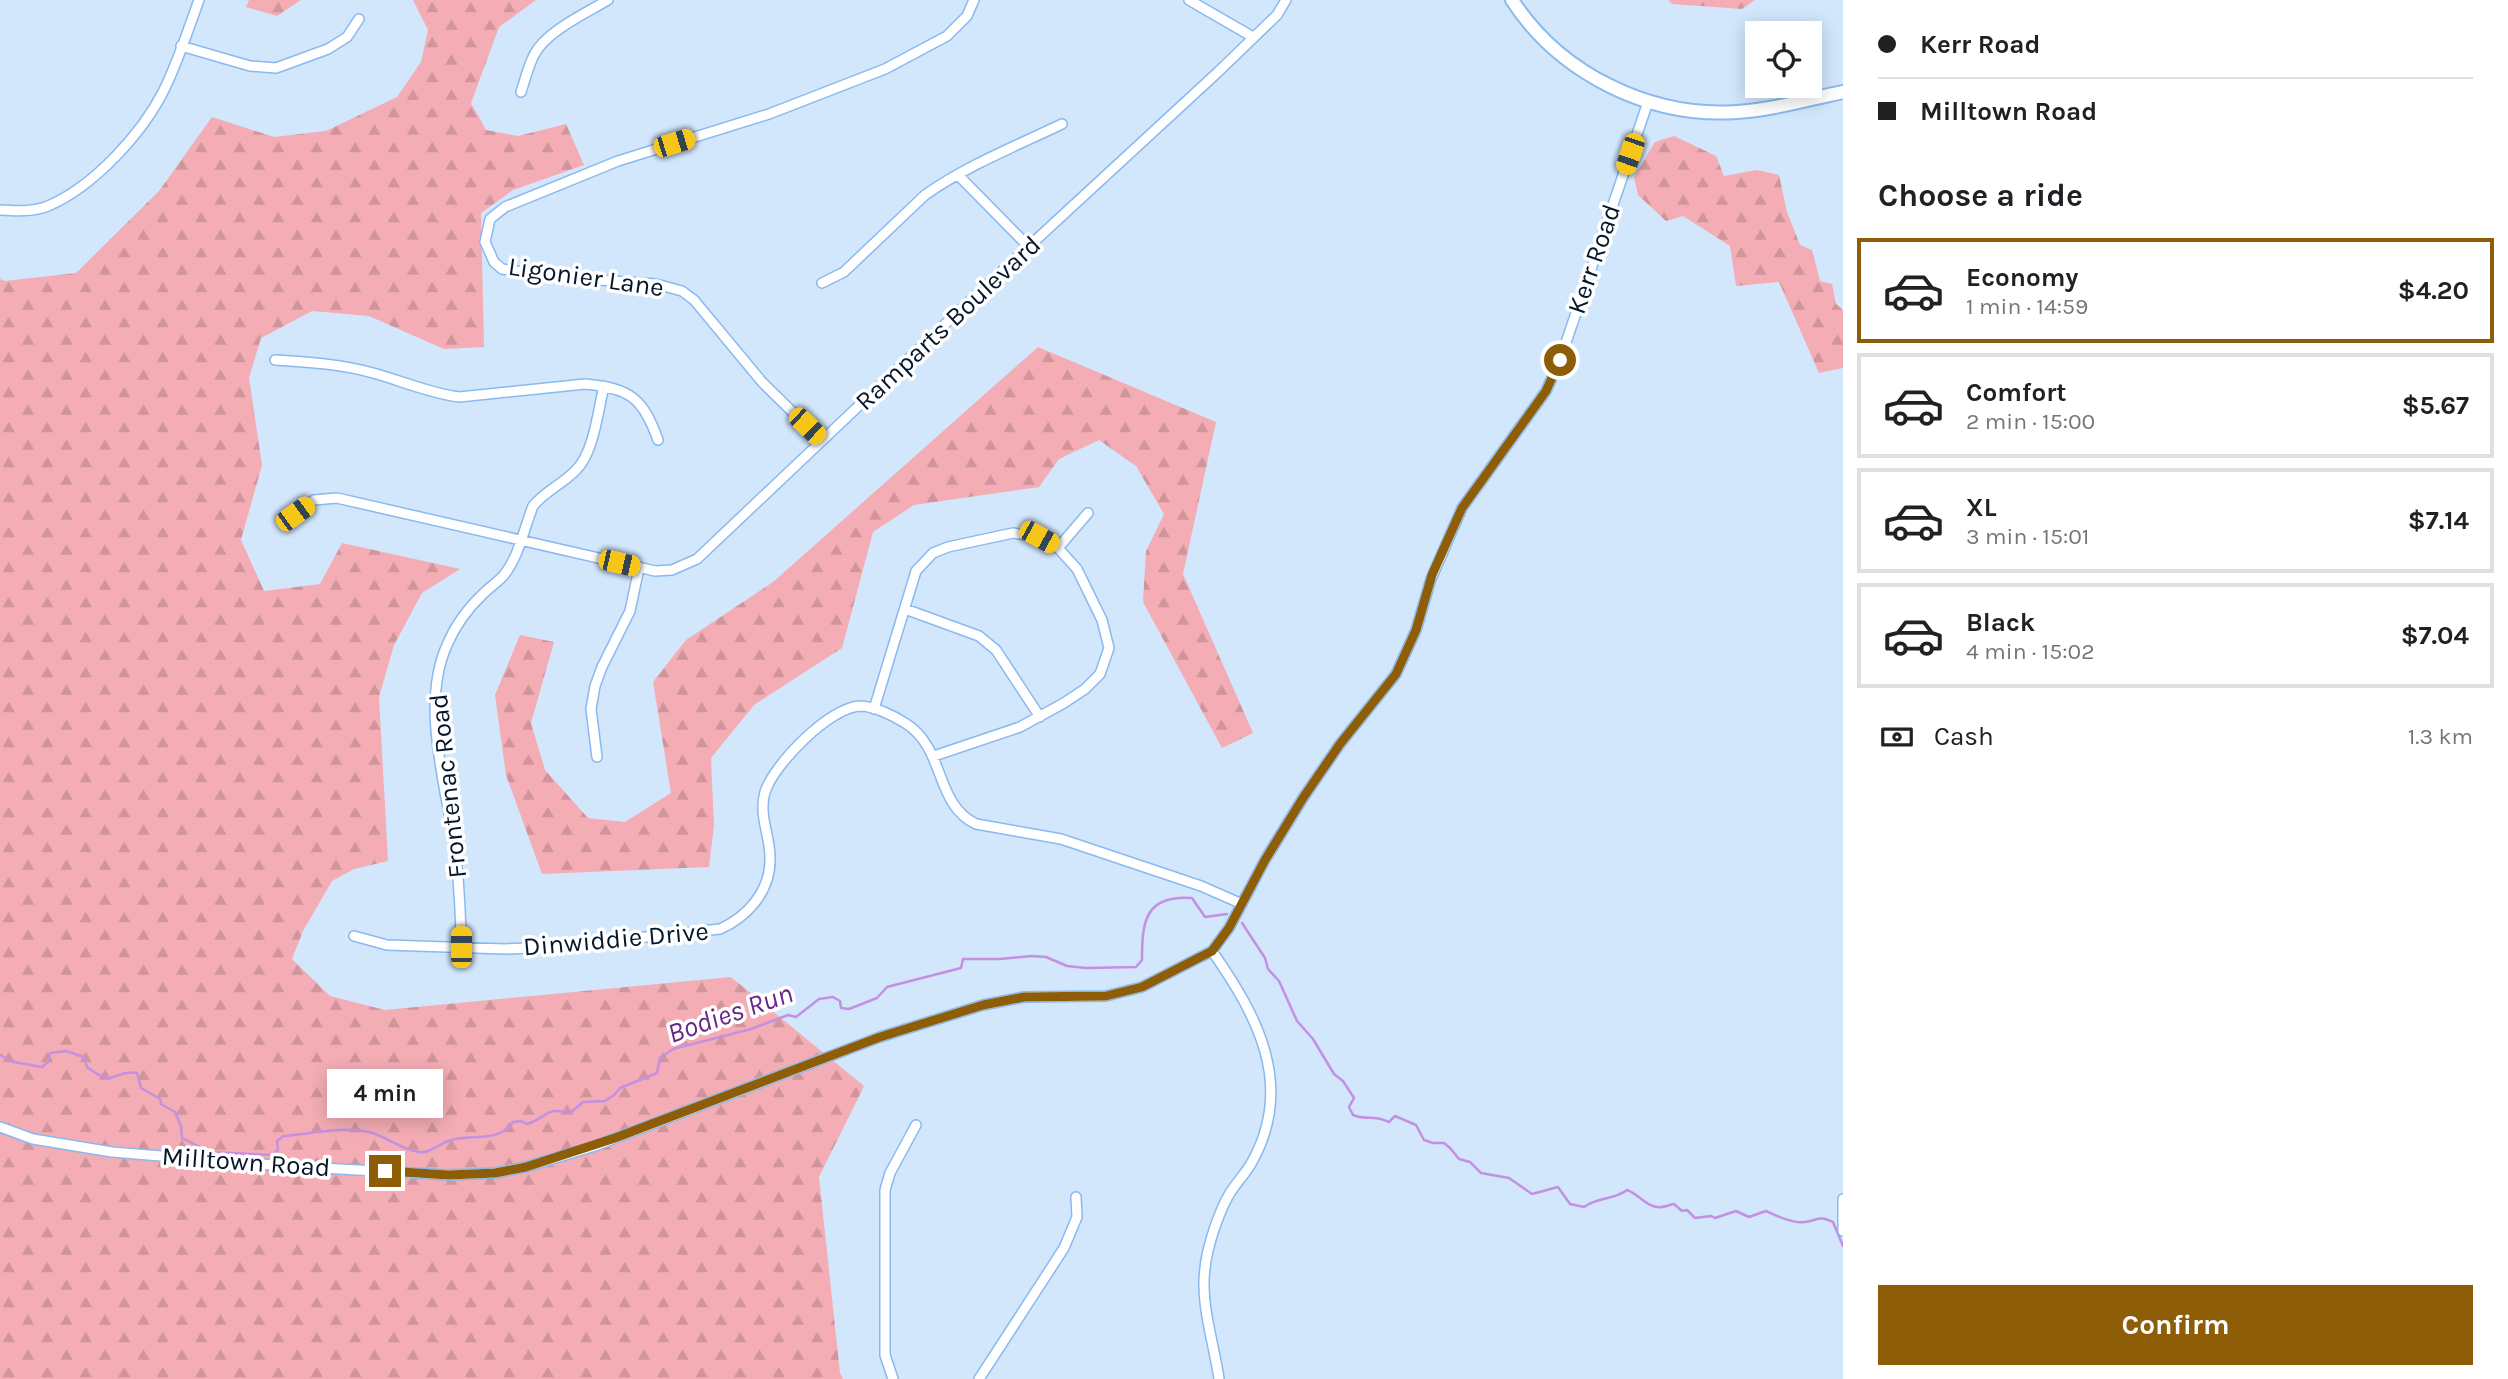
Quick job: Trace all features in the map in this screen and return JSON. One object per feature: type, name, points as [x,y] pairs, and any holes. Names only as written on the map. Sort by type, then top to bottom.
[{"type":"main road","points":[[1512,0],[1529,24],[1564,58],[1609,86],[1648,102],[1711,113],[1740,112],[1843,92]]},
{"type":"street","points":[[0,210],[20,212],[45,207],[69,195],[114,159],[164,91],[199,0]]},
{"type":"street","points":[[521,92],[533,56],[540,45],[608,0]]},
{"type":"street","name":"Ligonier Lane","points":[[822,441],[762,382],[694,300],[682,291],[656,284],[544,276],[502,269],[494,262],[485,242],[490,219],[505,206],[618,161],[769,114],[885,69],[947,36],[967,16],[974,0]]},
{"type":"street","points":[[1189,0],[1253,37]]},
{"type":"street","name":"Ramparts Boulevard","points":[[295,514],[314,500],[337,498],[655,571],[672,570],[697,559],[1218,72],[1276,15],[1286,0]]},
{"type":"street","points":[[181,46],[250,66],[276,68],[328,48],[346,37],[359,19]]},
{"type":"street","name":"Kerr Road","points":[[1212,951],[1229,928],[1265,860],[1303,798],[1340,744],[1396,674],[1416,630],[1432,575],[1462,508],[1546,391],[1560,360],[1648,102]]},
{"type":"street","points":[[822,283],[844,272],[925,195],[996,154],[1062,124]]},
{"type":"street","points":[[958,175],[1028,247]]},
{"type":"street","points":[[275,360],[330,364],[371,372],[441,395],[458,397],[585,384],[604,386],[632,397],[649,414],[658,440]]},
{"type":"street","name":"Frontenac Road","points":[[461,947],[456,856],[437,733],[435,699],[438,673],[446,646],[458,625],[485,592],[506,573],[533,506],[575,472],[583,462],[589,451],[604,386]]},
{"type":"street","points":[[1058,548],[1088,513]]},
{"type":"street","points":[[874,709],[916,571],[933,553],[948,547],[1013,533],[1039,537],[1058,548],[1069,557],[1102,620],[1109,648],[1100,674],[1085,689],[1020,727],[934,756]]},
{"type":"street","points":[[597,758],[591,709],[595,686],[629,611],[639,568]]},
{"type":"street","points":[[905,609],[979,636],[996,650],[1040,716]]},
{"type":"street","name":"Dinwiddie Drive","points":[[354,936],[387,945],[505,949],[553,947],[720,929],[736,922],[760,897],[766,881],[771,860],[762,815],[764,795],[771,777],[825,721],[840,711],[863,706],[905,723],[924,739],[934,756],[947,795],[967,820],[976,824],[1062,839],[1188,881],[1242,904]]},
{"type":"street","points":[[1212,951],[1247,1006],[1272,1078],[1269,1114],[1259,1147],[1252,1163],[1230,1194],[1210,1245],[1205,1268],[1204,1289],[1219,1379]]},
{"type":"street","name":"Milltown Road","points":[[0,1127],[33,1139],[112,1152],[285,1166],[449,1175],[495,1173],[526,1167],[595,1146],[893,1033],[983,1005],[1024,997],[1106,996],[1142,987],[1212,951]]},
{"type":"street","points":[[893,1379],[886,1355],[885,1190],[890,1172],[916,1125]]},
{"type":"street","points":[[979,1379],[1065,1248],[1077,1217],[1076,1197]]},
{"type":"street","points":[[1843,1199],[1843,1231]]},
{"type":"green space","points":[[249,0],[301,0],[277,16],[246,7]]},
{"type":"green space","points":[[413,0],[536,0],[499,27],[471,103],[486,130],[518,136],[566,124],[584,165],[513,190],[481,213],[484,347],[444,349],[369,316],[312,311],[261,338],[249,378],[262,465],[241,540],[264,591],[320,584],[342,543],[460,569],[422,593],[394,645],[379,697],[388,861],[354,869],[332,881],[303,931],[292,959],[330,996],[385,1010],[731,977],[864,1086],[819,1177],[840,1373],[843,1379],[0,1379],[0,279],[5,281],[76,273],[159,191],[212,117],[274,137],[326,131],[397,97],[421,62],[428,30]]},
{"type":"green space","points":[[1668,0],[1755,0],[1742,9],[1672,4]]},
{"type":"green space","points":[[1674,136],[1716,156],[1724,176],[1757,170],[1779,175],[1787,212],[1800,245],[1812,250],[1820,281],[1832,284],[1836,304],[1843,310],[1843,368],[1819,373],[1779,282],[1736,286],[1730,246],[1683,216],[1666,221],[1638,195],[1634,177],[1655,142]]},
{"type":"green space","points":[[1038,347],[1216,422],[1183,574],[1253,733],[1222,748],[1143,602],[1146,551],[1164,514],[1136,466],[1099,440],[1059,459],[1039,487],[914,505],[873,532],[842,648],[754,705],[711,758],[714,825],[709,867],[542,874],[506,775],[495,695],[520,635],[554,642],[531,723],[545,770],[588,818],[625,822],[671,793],[653,682],[686,640],[773,582]]},
{"type":"waterway","name":"Bodies Run","points":[[211,1152],[272,1155],[278,1150],[277,1141],[283,1136],[348,1130],[369,1132],[406,1149],[426,1152],[456,1139],[492,1136],[507,1129],[513,1122],[521,1121],[527,1124],[551,1112],[570,1113],[583,1102],[605,1101],[620,1088],[657,1073],[660,1058],[673,1049],[751,1029],[788,1015],[796,1017],[819,999],[833,997],[840,1001],[841,1008],[849,1009],[877,998],[887,987],[961,968],[963,959],[1032,956],[1046,957],[1067,966],[1136,967],[1142,960],[1145,922],[1149,913],[1164,901],[1192,898],[1205,917],[1227,914]]},
{"type":"waterway","name":"Bodies Run","points":[[1242,923],[1265,958],[1268,969],[1279,981],[1297,1021],[1313,1039],[1334,1074],[1343,1081],[1354,1098],[1349,1107],[1353,1115],[1389,1122],[1395,1116],[1416,1125],[1424,1140],[1444,1143],[1459,1159],[1470,1162],[1481,1173],[1509,1178],[1532,1194],[1558,1187],[1570,1204],[1584,1207],[1627,1190],[1652,1206],[1674,1204],[1682,1211],[1687,1210],[1695,1218],[1715,1218],[1736,1211],[1749,1217],[1766,1211],[1796,1222],[1824,1219],[1833,1222],[1843,1246]]},
{"type":"waterway","name":"Bodies Run","points":[[0,1055],[14,1062],[42,1067],[48,1062],[50,1053],[66,1051],[84,1057],[87,1067],[104,1077],[137,1073],[141,1088],[175,1112],[181,1126],[182,1138],[202,1148]]},
{"type":"route","points":[[385,1171],[449,1175],[495,1173],[526,1167],[615,1138],[880,1037],[983,1005],[1024,997],[1106,996],[1142,987],[1212,951],[1229,928],[1265,860],[1303,798],[1340,744],[1376,701],[1405,659],[1432,575],[1451,529],[1462,508],[1546,391],[1560,360]]}]
